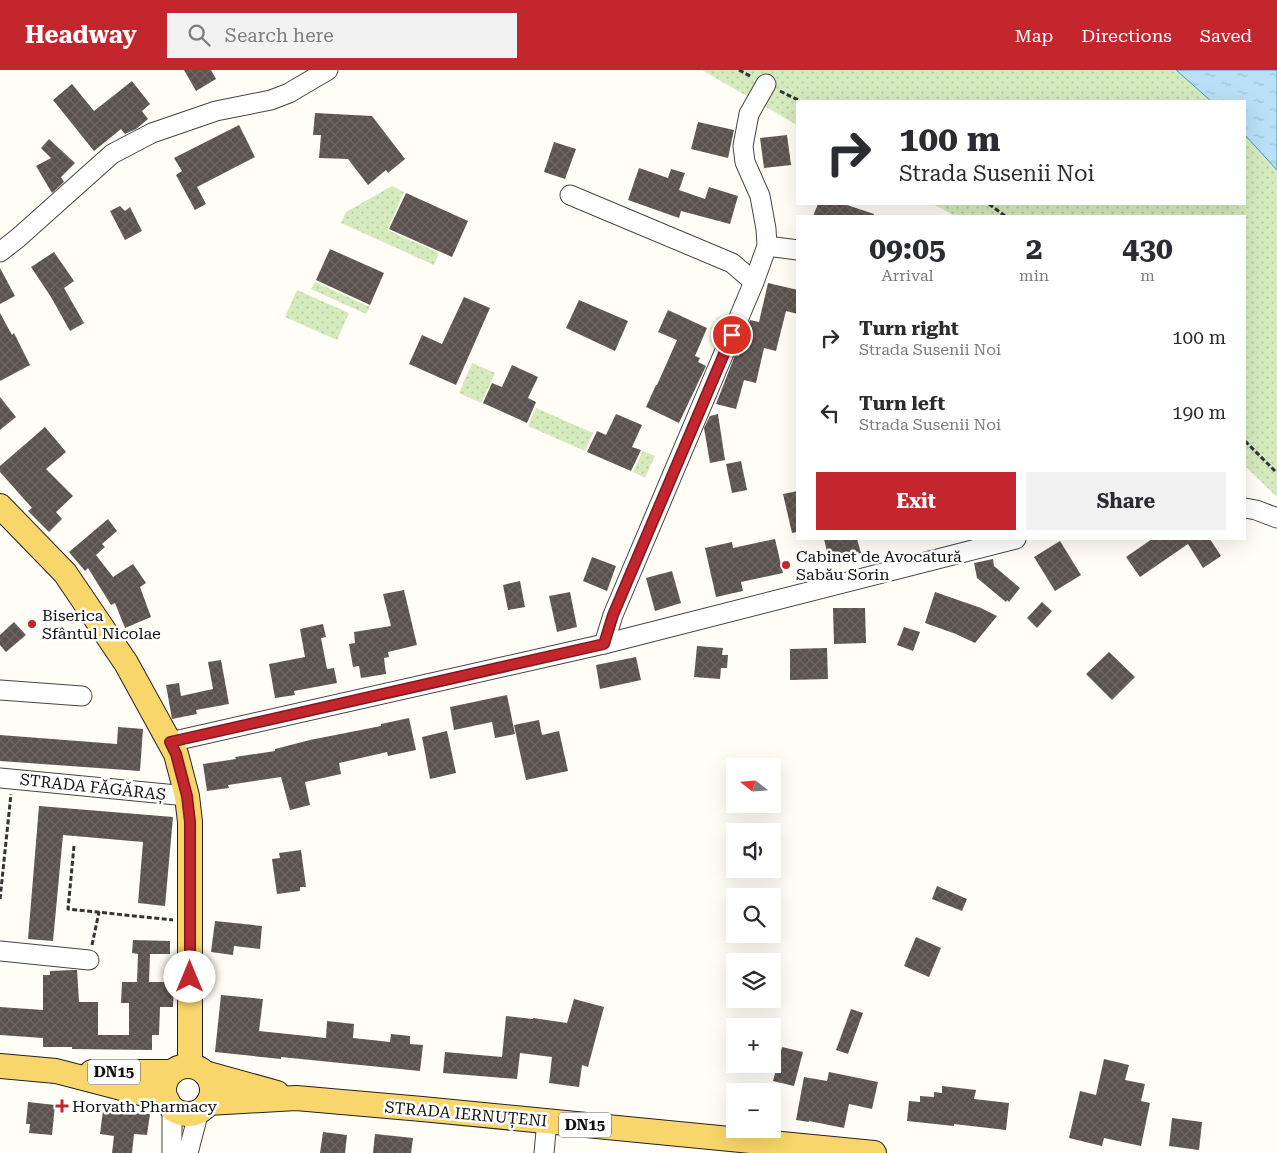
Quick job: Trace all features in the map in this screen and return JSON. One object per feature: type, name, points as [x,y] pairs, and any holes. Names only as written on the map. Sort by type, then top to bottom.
[{"type":"main road","points":[[0,506],[65,573],[126,663],[176,754],[187,796],[190,822],[189,1070]]},
{"type":"main road","name":"STRADA IERNUȚENI","points":[[0,1066],[56,1071],[189,1070],[296,1098],[874,1153]]},
{"type":"main road","points":[[169,1104],[164,1093],[168,1078],[189,1070],[210,1080],[211,1096],[203,1107]]},
{"type":"main road","name":"STRADA IERNUȚENI","points":[[56,1071],[169,1104]]},
{"type":"main road","name":"STRADA IERNUȚENI","points":[[203,1107],[296,1098]]},
{"type":"main road","name":"DN15","points":[[169,1104],[178,1111],[185,1113],[192,1113],[203,1107]]},
{"type":"street","points":[[0,252],[112,154],[152,133],[216,111],[271,100],[289,93],[328,70]]},
{"type":"street","points":[[604,644],[613,615],[754,282],[767,246],[760,196],[745,162],[743,146],[749,114],[766,84]]},
{"type":"street","points":[[570,195],[732,263],[754,282]]},
{"type":"street","points":[[767,246],[796,250]]},
{"type":"street","points":[[1246,508],[1277,518]]},
{"type":"street","points":[[170,742],[604,644],[1012,540]]},
{"type":"street","points":[[0,690],[82,696]]},
{"type":"street","name":"STRADA FĂGĂRAȘ","points":[[0,778],[187,796]]},
{"type":"street","points":[[0,951],[89,960]]},
{"type":"street","points":[[169,1104],[172,1153]]},
{"type":"street","points":[[188,1153],[203,1107]]},
{"type":"street","points":[[544,1153],[547,1121]]},
{"type":"path","points":[[990,205],[1004,215]]},
{"type":"path","points":[[1246,442],[1277,473]]},
{"type":"path","points":[[0,899],[11,793]]},
{"type":"path","points":[[74,846],[68,909],[178,920]]},
{"type":"path","points":[[89,960],[99,912]]},
{"type":"green space","points":[[702,70],[1176,70],[1210,100],[796,100],[796,124]]},
{"type":"green space","points":[[1246,136],[1277,170],[1277,497],[1246,467],[1246,215],[953,215],[935,205],[1246,205]]},
{"type":"green space","points":[[392,186],[404,192],[387,230],[439,253],[434,265],[341,223],[346,212]]},
{"type":"green space","points":[[315,282],[370,307],[366,314],[311,289]]},
{"type":"green space","points":[[297,290],[349,313],[337,340],[285,317]]},
{"type":"green space","points":[[472,363],[495,373],[481,403],[459,393]]},
{"type":"green space","points":[[536,408],[593,433],[585,451],[528,426]]},
{"type":"green space","points":[[643,451],[655,456],[645,478],[633,472]]},
{"type":"water","points":[[1176,70],[1277,70],[1277,170],[1246,136],[1246,100],[1210,100]]},
{"type":"building","points":[[184,70],[211,70],[216,79],[196,91]]},
{"type":"building","points":[[132,81],[150,104],[142,111],[148,119],[136,129],[125,134],[121,129],[94,151],[53,100],[72,84],[94,111]]},
{"type":"building","points":[[315,113],[372,116],[405,159],[388,173],[386,170],[368,185],[348,159],[319,158],[321,135],[313,135]]},
{"type":"building","points":[[698,122],[734,130],[728,158],[691,149]]},
{"type":"building","points":[[239,125],[255,157],[197,187],[206,204],[195,210],[176,175],[182,171],[174,158]]},
{"type":"building","points":[[787,135],[791,165],[764,168],[760,138]]},
{"type":"building","points":[[49,139],[75,163],[61,177],[64,182],[52,193],[36,166],[51,158],[41,148]]},
{"type":"building","points":[[554,142],[576,149],[565,179],[544,172]]},
{"type":"building","points":[[639,168],[668,178],[671,169],[685,173],[679,190],[705,199],[709,187],[738,196],[730,224],[681,211],[679,218],[628,200]]},
{"type":"building","points":[[406,193],[468,221],[452,257],[389,229]]},
{"type":"building","points":[[818,205],[847,205],[874,214],[874,215],[813,215]]},
{"type":"building","points":[[120,206],[125,211],[130,207],[142,231],[125,240],[110,211]]},
{"type":"building","points":[[330,249],[384,273],[370,305],[316,280]]},
{"type":"building","points":[[54,252],[74,281],[64,288],[84,323],[70,331],[31,267]]},
{"type":"building","points":[[0,268],[15,296],[0,304]]},
{"type":"building","points":[[768,283],[796,290],[796,314],[786,311],[776,351],[764,348],[756,383],[744,380],[736,409],[716,404],[735,355],[739,356],[750,320],[759,322]]},
{"type":"building","points":[[464,297],[490,308],[456,385],[409,364],[422,335],[442,344]]},
{"type":"building","points":[[579,300],[628,321],[615,351],[566,328]]},
{"type":"building","points":[[668,310],[707,328],[695,356],[700,358],[698,362],[706,366],[679,423],[646,407],[677,340],[658,332]]},
{"type":"building","points":[[0,313],[12,335],[14,333],[30,365],[0,381]]},
{"type":"building","points":[[512,365],[538,377],[528,398],[536,402],[527,423],[483,403],[492,383],[502,387]]},
{"type":"building","points":[[0,397],[16,417],[0,430]]},
{"type":"building","points":[[616,414],[642,425],[632,447],[641,450],[631,471],[587,452],[597,431],[606,435]]},
{"type":"building","points":[[718,414],[725,460],[710,463],[704,428],[710,416]]},
{"type":"building","points":[[45,427],[66,452],[46,469],[73,496],[56,512],[62,519],[49,532],[28,511],[32,508],[0,472],[0,466]]},
{"type":"building","points":[[741,461],[747,490],[732,493],[726,464]]},
{"type":"building","points":[[796,491],[796,532],[792,533],[783,494]]},
{"type":"building","points":[[108,519],[117,531],[102,544],[105,547],[96,555],[113,577],[133,564],[146,583],[140,587],[151,617],[125,628],[115,603],[111,605],[88,568],[85,571],[69,552]]},
{"type":"building","points":[[775,539],[783,573],[741,582],[743,591],[716,597],[705,548],[732,542],[733,548]]},
{"type":"building","points":[[824,540],[857,540],[861,553],[829,560]]},
{"type":"building","points":[[1151,540],[1211,540],[1221,556],[1203,568],[1188,544],[1140,577],[1126,557]]},
{"type":"building","points":[[1060,541],[1081,575],[1055,591],[1034,557]]},
{"type":"building","points":[[592,557],[616,566],[607,591],[583,581]]},
{"type":"building","points":[[993,559],[994,566],[1020,588],[1009,602],[1007,600],[1006,602],[977,578],[974,563]]},
{"type":"building","points":[[672,571],[681,603],[655,611],[646,578]]},
{"type":"building","points":[[520,581],[525,607],[508,610],[503,585]]},
{"type":"building","points":[[404,590],[417,645],[388,652],[389,657],[384,658],[386,674],[361,678],[359,666],[353,667],[349,644],[355,643],[354,632],[391,626],[383,594]]},
{"type":"building","points":[[570,592],[577,627],[557,632],[549,596]]},
{"type":"building","points":[[935,592],[981,608],[997,616],[975,643],[925,623]]},
{"type":"building","points":[[1042,602],[1052,611],[1037,628],[1027,618]]},
{"type":"building","points":[[833,608],[865,608],[866,643],[834,644]]},
{"type":"building","points":[[14,622],[26,635],[6,652],[0,645],[0,635]]},
{"type":"building","points":[[323,624],[326,637],[321,638],[327,669],[334,668],[337,683],[294,691],[295,695],[275,698],[269,664],[305,657],[300,629]]},
{"type":"building","points":[[904,627],[920,632],[913,651],[897,645]]},
{"type":"building","points":[[697,646],[723,648],[722,655],[728,655],[727,668],[721,668],[720,679],[694,677]]},
{"type":"building","points":[[827,648],[828,679],[790,680],[790,649]]},
{"type":"building","points":[[1109,652],[1135,677],[1112,700],[1086,674]]},
{"type":"building","points":[[636,657],[641,680],[600,689],[596,665]]},
{"type":"building","points":[[221,660],[229,704],[196,710],[197,714],[172,719],[166,685],[179,683],[181,696],[213,689],[208,662]]},
{"type":"building","points":[[507,695],[515,734],[495,738],[492,722],[454,730],[450,707]]},
{"type":"building","points":[[409,718],[416,750],[388,756],[387,752],[339,763],[341,774],[305,782],[310,805],[290,810],[281,777],[228,785],[229,788],[207,791],[203,764],[275,751],[275,749],[310,740],[381,726],[381,724]]},
{"type":"building","points":[[539,720],[542,735],[559,731],[568,771],[526,780],[514,725]]},
{"type":"building","points":[[118,727],[143,729],[140,771],[0,761],[0,735],[117,744]]},
{"type":"building","points":[[447,731],[456,773],[430,779],[422,737]]},
{"type":"building","points":[[39,806],[173,817],[165,906],[138,903],[143,842],[63,835],[53,941],[28,939]]},
{"type":"building","points":[[301,850],[306,887],[300,887],[300,891],[277,894],[272,859],[280,858],[279,853]]},
{"type":"building","points":[[937,886],[967,899],[962,911],[932,899]]},
{"type":"building","points":[[215,921],[262,926],[260,949],[234,946],[233,955],[211,952]]},
{"type":"building","points":[[916,937],[941,948],[929,977],[904,966]]},
{"type":"building","points":[[133,940],[170,941],[170,954],[150,954],[149,982],[174,982],[173,1007],[160,1007],[159,1035],[152,1035],[152,1050],[43,1047],[43,1038],[0,1035],[0,1007],[43,1010],[43,975],[50,975],[50,971],[77,970],[79,1002],[98,1002],[98,1035],[129,1035],[129,1003],[121,1003],[122,982],[137,982],[138,954],[132,953]]},
{"type":"building","points":[[221,995],[263,999],[259,1031],[326,1038],[327,1021],[354,1024],[353,1038],[390,1042],[391,1034],[410,1036],[410,1044],[423,1045],[420,1071],[215,1052]]},
{"type":"building","points":[[574,999],[604,1007],[588,1067],[582,1065],[579,1087],[549,1083],[552,1057],[520,1053],[517,1079],[443,1073],[445,1052],[502,1057],[506,1016],[567,1023]]},
{"type":"building","points":[[851,1009],[863,1013],[848,1054],[836,1050]]},
{"type":"building","points":[[782,1047],[803,1052],[794,1086],[773,1081],[775,1073],[781,1073]]},
{"type":"building","points":[[1104,1059],[1129,1065],[1125,1080],[1145,1084],[1141,1101],[1150,1103],[1141,1146],[1104,1138],[1102,1146],[1069,1138],[1080,1091],[1096,1095]]},
{"type":"building","points":[[829,1072],[878,1082],[872,1109],[849,1104],[844,1128],[796,1120],[804,1077],[827,1081]]},
{"type":"building","points":[[942,1086],[976,1090],[974,1099],[1009,1103],[1006,1130],[907,1121],[909,1101],[920,1102],[920,1096],[934,1097],[934,1092],[942,1093]]},
{"type":"building","points":[[28,1102],[55,1105],[52,1135],[29,1133],[30,1124],[26,1124]]},
{"type":"building","points":[[103,1110],[150,1114],[147,1135],[134,1134],[132,1153],[112,1153],[114,1136],[100,1134]]},
{"type":"building","points":[[1172,1118],[1202,1122],[1199,1150],[1169,1146]]},
{"type":"building","points":[[323,1132],[347,1135],[345,1153],[320,1153]]},
{"type":"building","points":[[375,1134],[413,1138],[411,1153],[373,1153]]},
{"type":"place","name":"Cabinet de Avocatură Sabău Sorin","points":[[786,565]]},
{"type":"place","name":"Biserica Sfântul Nicolae","points":[[32,624]]},
{"type":"place","name":"Horvath Pharmacy","points":[[62,1106]]},
{"type":"route","points":[[190,977],[189,809],[176,754],[170,742],[604,644],[613,615],[732,335]]}]
